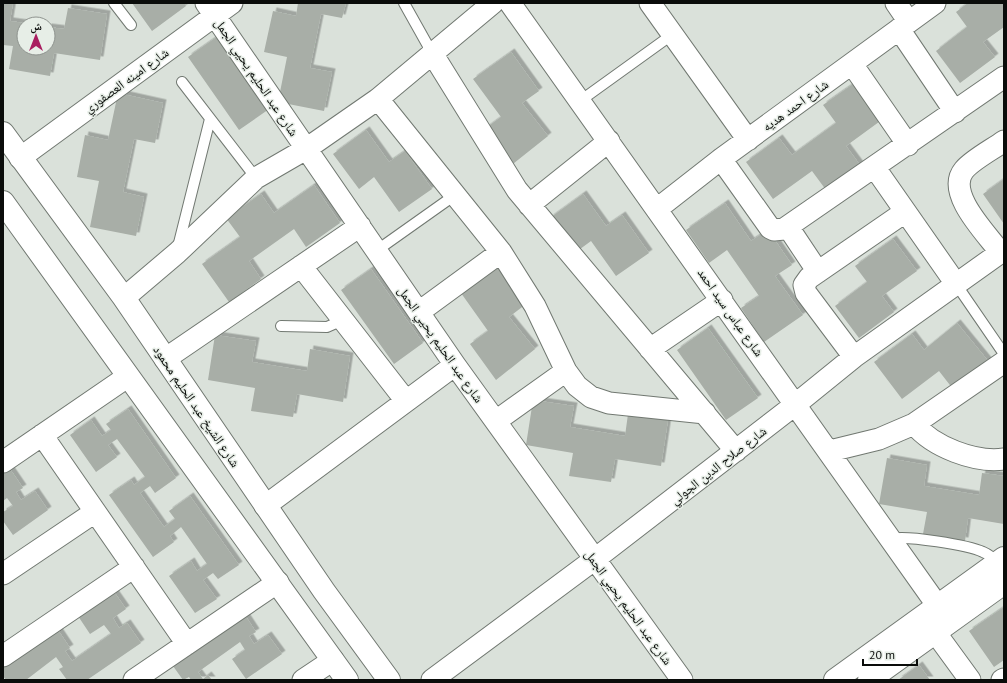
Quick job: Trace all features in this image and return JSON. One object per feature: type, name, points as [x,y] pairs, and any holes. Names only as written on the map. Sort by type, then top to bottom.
[{"type":"street","name":"شارع امينه العصفوري","points":[[20,158],[210,9],[232,3]]},
{"type":"street","points":[[124,298],[177,253],[256,178],[306,150],[378,99],[493,3]]},
{"type":"street","name":"شارع عباس سيد احمد","points":[[510,3],[891,539],[941,620],[970,680]]},
{"type":"street","points":[[650,3],[748,140]]},
{"type":"street","points":[[896,3],[904,26],[955,112]]},
{"type":"street","name":"شارع احمد هديه","points":[[657,209],[721,159],[935,3]]},
{"type":"street","name":"شارع عبد الحليم يحيي الجمل","points":[[210,9],[455,365],[682,680]]},
{"type":"street","points":[[432,53],[506,174],[529,205],[736,451]]},
{"type":"street","points":[[852,64],[908,145]]},
{"type":"street","points":[[721,159],[770,228],[779,230],[788,227],[875,168],[1004,77]]},
{"type":"street","points":[[378,99],[501,252],[535,306],[566,371],[577,386],[591,398],[609,403],[705,413]]},
{"type":"street","name":"شارع الشيخ عبد الحليم محمود","points":[[3,133],[124,298],[265,506],[324,591],[389,680]]},
{"type":"street","points":[[529,205],[609,141]]},
{"type":"street","points":[[1003,253],[964,205],[958,188],[963,171],[1004,141]]},
{"type":"street","points":[[875,168],[956,284]]},
{"type":"street","points":[[3,202],[127,377],[278,582],[347,680]]},
{"type":"street","points":[[854,357],[806,293],[804,285],[806,281],[818,272],[906,212]]},
{"type":"street","points":[[165,359],[360,226]]},
{"type":"street","points":[[788,227],[818,272]]},
{"type":"street","points":[[418,312],[501,252]]},
{"type":"street","name":"شارع صلاح الدين الجولي","points":[[432,680],[595,559],[736,451],[854,357],[956,284],[1003,253]]},
{"type":"street","points":[[301,266],[406,401]]},
{"type":"street","points":[[650,349],[722,300]]},
{"type":"street","points":[[830,452],[879,439],[914,424],[1004,362]]},
{"type":"street","points":[[265,506],[455,365]]},
{"type":"street","points":[[496,422],[566,371]]},
{"type":"street","points":[[3,462],[127,377]]},
{"type":"street","points":[[914,424],[924,436],[937,444],[981,459],[1004,459]]},
{"type":"street","points":[[42,435],[187,644]]},
{"type":"street","points":[[3,574],[95,512]]},
{"type":"street","points":[[3,656],[134,567]]},
{"type":"street","points":[[869,680],[1002,568]]},
{"type":"street","points":[[134,680],[278,582]]},
{"type":"street","points":[[296,608],[324,591]]},
{"type":"street","points":[[835,680],[941,620]]},
{"type":"street","points":[[303,680],[333,660]]},
{"type":"lane","points":[[114,3],[131,25]]},
{"type":"lane","points":[[404,3],[432,53]]},
{"type":"lane","points":[[580,100],[673,34]]},
{"type":"lane","points":[[182,82],[256,178]]},
{"type":"lane","points":[[177,253],[210,118]]},
{"type":"lane","points":[[376,251],[455,195]]},
{"type":"lane","points":[[956,284],[1004,354]]},
{"type":"lane","points":[[281,326],[328,327],[343,320]]},
{"type":"lane","points":[[891,539],[911,537],[976,549],[988,554],[1002,568]]},
{"type":"building","points":[[3,3],[13,3],[10,21],[16,22],[16,56],[53,56],[50,76],[9,69],[13,46],[3,45]]},
{"type":"building","points":[[132,3],[184,3],[186,6],[152,31]]},
{"type":"building","points":[[298,3],[346,3],[342,18],[321,14],[310,68],[332,72],[324,111],[278,102],[287,57],[264,52],[273,11],[296,16]]},
{"type":"building","points":[[968,3],[1004,3],[1004,27],[983,42],[995,57],[960,83],[936,51],[967,27],[956,12]]},
{"type":"building","points":[[68,8],[107,14],[100,60],[56,53],[56,28],[64,29]]},
{"type":"building","points":[[221,34],[272,107],[239,130],[188,57]]},
{"type":"building","points":[[511,52],[539,91],[522,103],[548,136],[509,167],[482,131],[501,117],[473,79]]},
{"type":"building","points":[[856,82],[883,119],[846,146],[860,165],[826,190],[812,171],[773,199],[746,162],[779,138],[792,155],[836,123],[823,105]]},
{"type":"building","points":[[118,93],[163,103],[155,143],[134,139],[123,192],[144,197],[136,236],[90,227],[99,181],[77,177],[85,135],[108,140]]},
{"type":"building","points":[[366,130],[389,162],[405,151],[432,189],[399,212],[374,177],[359,189],[333,154]]},
{"type":"building","points":[[1004,179],[1004,224],[983,194]]},
{"type":"building","points":[[314,185],[340,223],[306,247],[294,229],[249,261],[261,279],[229,302],[202,264],[240,237],[226,218],[261,194],[274,213]]},
{"type":"building","points":[[583,194],[606,226],[622,215],[649,253],[616,276],[591,241],[576,252],[550,218]]},
{"type":"building","points":[[725,203],[751,241],[768,230],[792,265],[775,276],[803,315],[764,342],[741,308],[759,296],[727,250],[709,263],[686,230]]},
{"type":"building","points":[[893,239],[917,271],[882,296],[894,312],[859,338],[835,306],[867,282],[855,266]]},
{"type":"building","points":[[498,266],[526,304],[509,317],[535,349],[496,380],[470,344],[488,331],[461,293]]},
{"type":"building","points":[[371,269],[423,343],[394,364],[341,290]]},
{"type":"building","points":[[957,323],[989,362],[953,389],[939,371],[902,399],[874,362],[912,334],[924,350]]},
{"type":"building","points":[[708,328],[758,398],[726,420],[677,350]]},
{"type":"building","points":[[215,335],[256,341],[252,362],[307,371],[310,349],[350,356],[343,402],[297,394],[293,417],[251,411],[255,388],[208,380]]},
{"type":"building","points":[[533,400],[574,406],[570,427],[625,436],[628,414],[668,420],[661,466],[615,459],[611,482],[569,476],[573,453],[526,445]]},
{"type":"building","points":[[128,409],[176,478],[155,493],[150,486],[140,493],[164,527],[175,519],[169,511],[190,496],[239,565],[218,579],[213,573],[203,580],[217,599],[195,613],[169,576],[191,561],[197,571],[207,564],[181,527],[170,536],[174,542],[153,557],[109,495],[131,480],[134,485],[145,477],[117,439],[108,445],[117,457],[96,472],[70,435],[91,420],[102,436],[111,430],[106,424]]},
{"type":"building","points":[[887,458],[927,465],[924,486],[979,495],[982,473],[1004,476],[1004,524],[968,518],[965,541],[923,534],[927,512],[879,504]]},
{"type":"building","points":[[8,466],[23,488],[16,492],[21,500],[35,491],[48,510],[13,535],[3,521],[3,512],[13,506],[7,498],[3,501],[3,469]]},
{"type":"building","points":[[112,589],[126,609],[113,618],[119,628],[127,623],[141,643],[87,680],[67,680],[59,669],[63,667],[56,657],[26,680],[6,680],[3,676],[3,664],[56,627],[70,648],[65,651],[72,661],[111,634],[104,625],[90,634],[76,613]]},
{"type":"building","points":[[1004,607],[1004,660],[994,667],[969,631]]},
{"type":"building","points":[[241,609],[256,632],[249,636],[254,644],[268,635],[282,654],[246,679],[232,659],[245,650],[240,642],[198,672],[203,679],[208,675],[212,680],[191,680],[189,677],[183,680],[168,659]]},
{"type":"building","points":[[919,665],[930,680],[898,680]]}]
